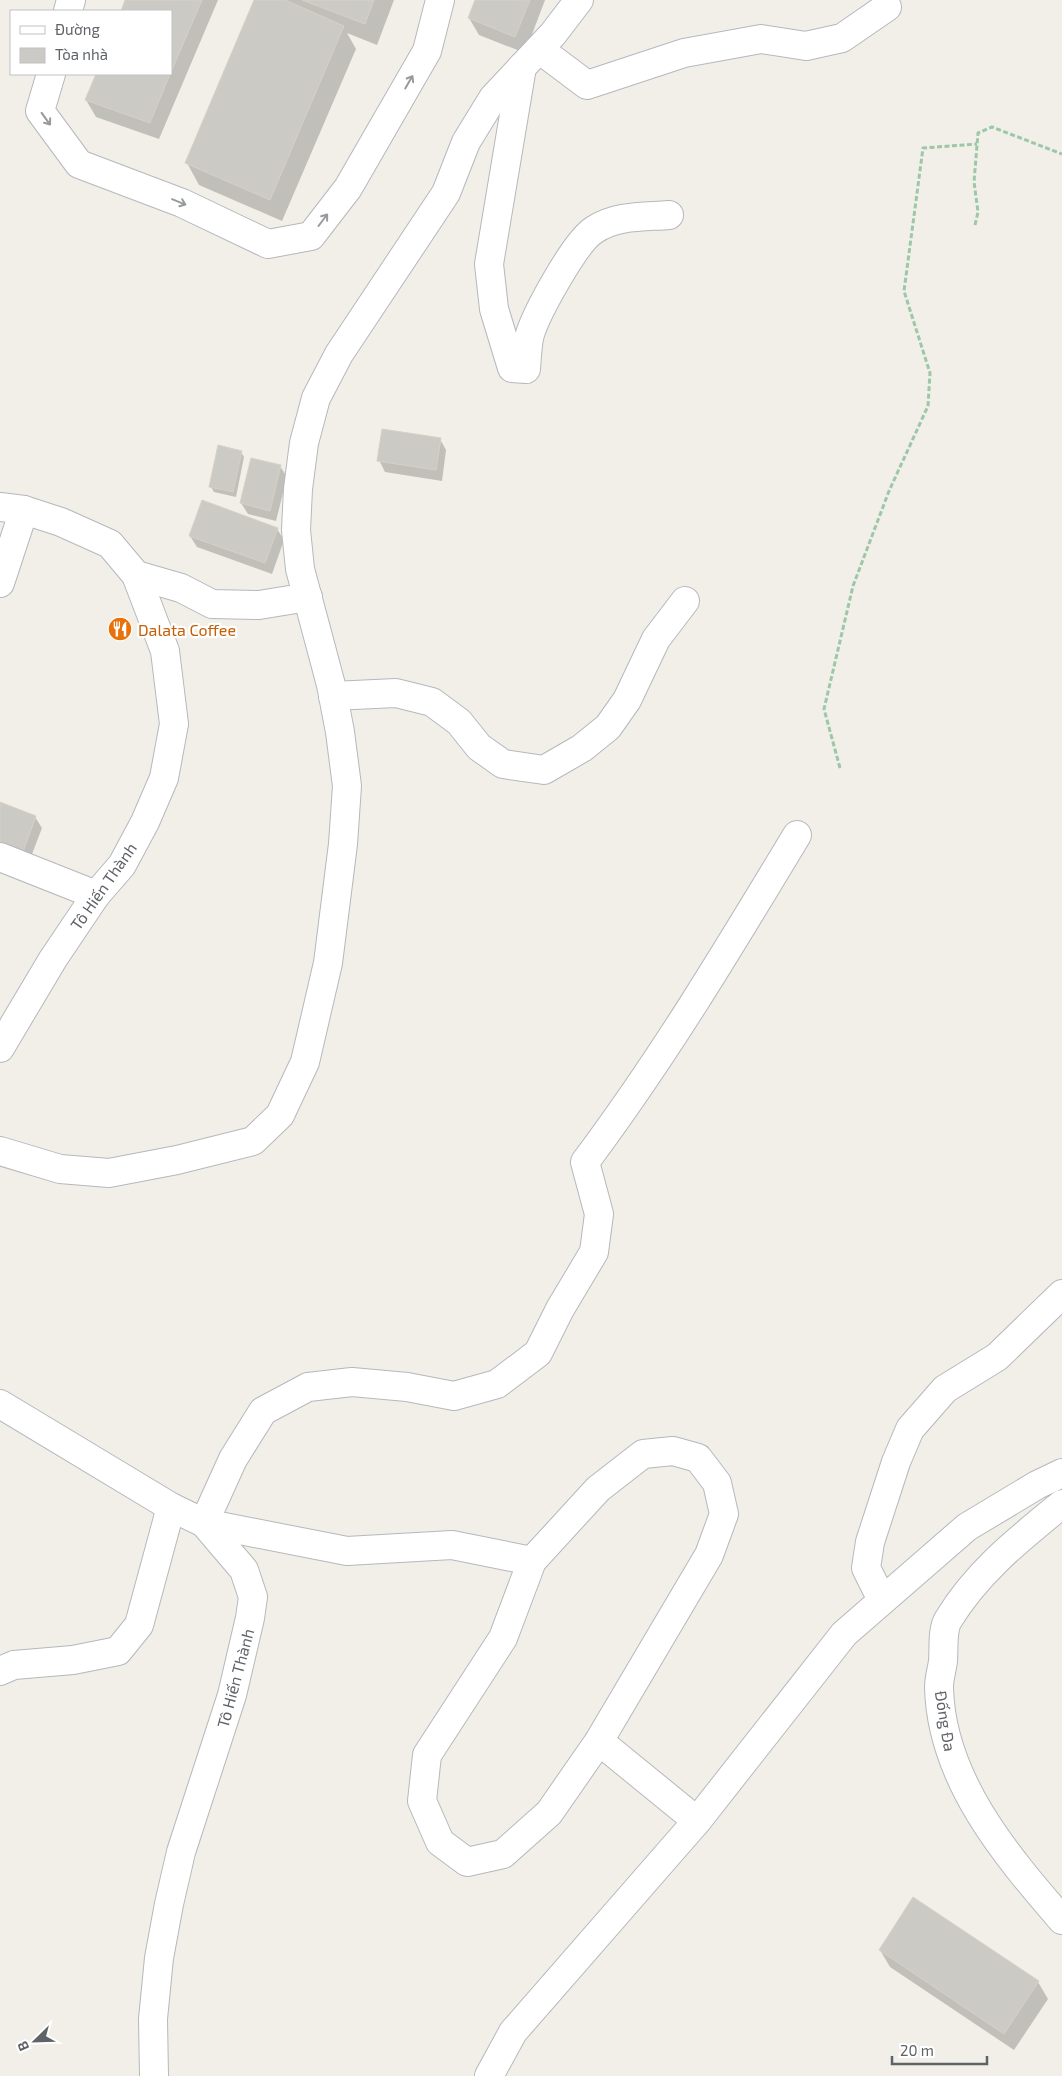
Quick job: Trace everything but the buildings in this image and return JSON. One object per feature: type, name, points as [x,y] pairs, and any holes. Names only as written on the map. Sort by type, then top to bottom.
[{"type":"street","points":[[51,75],[40,111],[79,164],[182,203],[268,244],[311,236],[348,188],[427,50],[440,0]]},
{"type":"street","points":[[0,1151],[60,1169],[109,1173],[177,1160],[253,1142],[280,1115],[305,1062],[328,963],[347,786],[333,696],[300,569],[296,530],[298,489],[304,443],[316,398],[339,354],[446,192],[466,142],[493,98],[531,58],[576,4],[603,0]]},
{"type":"street","points":[[531,58],[587,85],[684,53],[703,49],[761,39],[806,46],[842,38],[886,7]]},
{"type":"street","points":[[531,58],[489,264],[494,309],[512,368],[526,369],[530,334],[543,306],[573,252],[593,230],[620,219],[669,215]]},
{"type":"street","points":[[0,583],[12,508]]},
{"type":"street","name":"Tô Hiến Thành","points":[[0,1048],[53,959],[96,895],[122,865],[145,822],[164,778],[174,724],[165,651],[136,576],[110,544],[61,522],[12,508]]},
{"type":"street","points":[[136,576],[181,588],[212,604],[259,605],[308,597]]},
{"type":"street","points":[[333,696],[396,693],[432,702],[459,722],[480,747],[503,764],[544,770],[582,748],[608,727],[627,700],[656,639],[686,601]]},
{"type":"street","points":[[532,1561],[452,1545],[347,1551],[204,1523],[233,1460],[264,1411],[308,1387],[352,1382],[407,1388],[454,1396],[497,1384],[538,1353],[560,1309],[594,1252],[598,1214],[585,1162],[632,1100],[797,835]]},
{"type":"street","points":[[0,857],[96,895]]},
{"type":"street","points":[[882,1600],[866,1568],[867,1559],[870,1542],[896,1462],[910,1429],[945,1389],[997,1357],[1062,1294]]},
{"type":"street","name":"Tô Hiến Thành","points":[[0,1404],[170,1507],[204,1523],[244,1570],[253,1596],[250,1618],[232,1695],[181,1852],[169,1904],[159,1958],[153,2018],[154,2076]]},
{"type":"street","points":[[673,1451],[698,1458],[718,1483],[724,1514],[709,1555],[599,1741],[548,1813],[503,1854],[467,1862],[440,1842],[422,1801],[427,1755],[503,1638],[532,1561],[598,1489],[644,1454],[673,1451]]},
{"type":"street","points":[[489,2076],[513,2032],[697,1821],[844,1634],[967,1527],[1037,1486],[1062,1474]]},
{"type":"street","name":"Đống Đa","points":[[1062,1504],[985,1570],[947,1622],[939,1686],[944,1730],[951,1757],[966,1787],[992,1832],[1026,1878],[1062,1920]]},
{"type":"street","points":[[0,1670],[14,1665],[73,1660],[118,1651],[139,1625],[170,1507]]},
{"type":"street","points":[[599,1741],[697,1821]]},
{"type":"path","points":[[975,225],[978,212],[974,182],[978,133],[992,127],[1062,154]]},
{"type":"path","points":[[840,768],[824,709],[853,586],[889,491],[928,406],[930,373],[904,291],[923,148],[977,144]]},
{"type":"place","name":"Dalata Coffee","points":[[120,629]]}]
